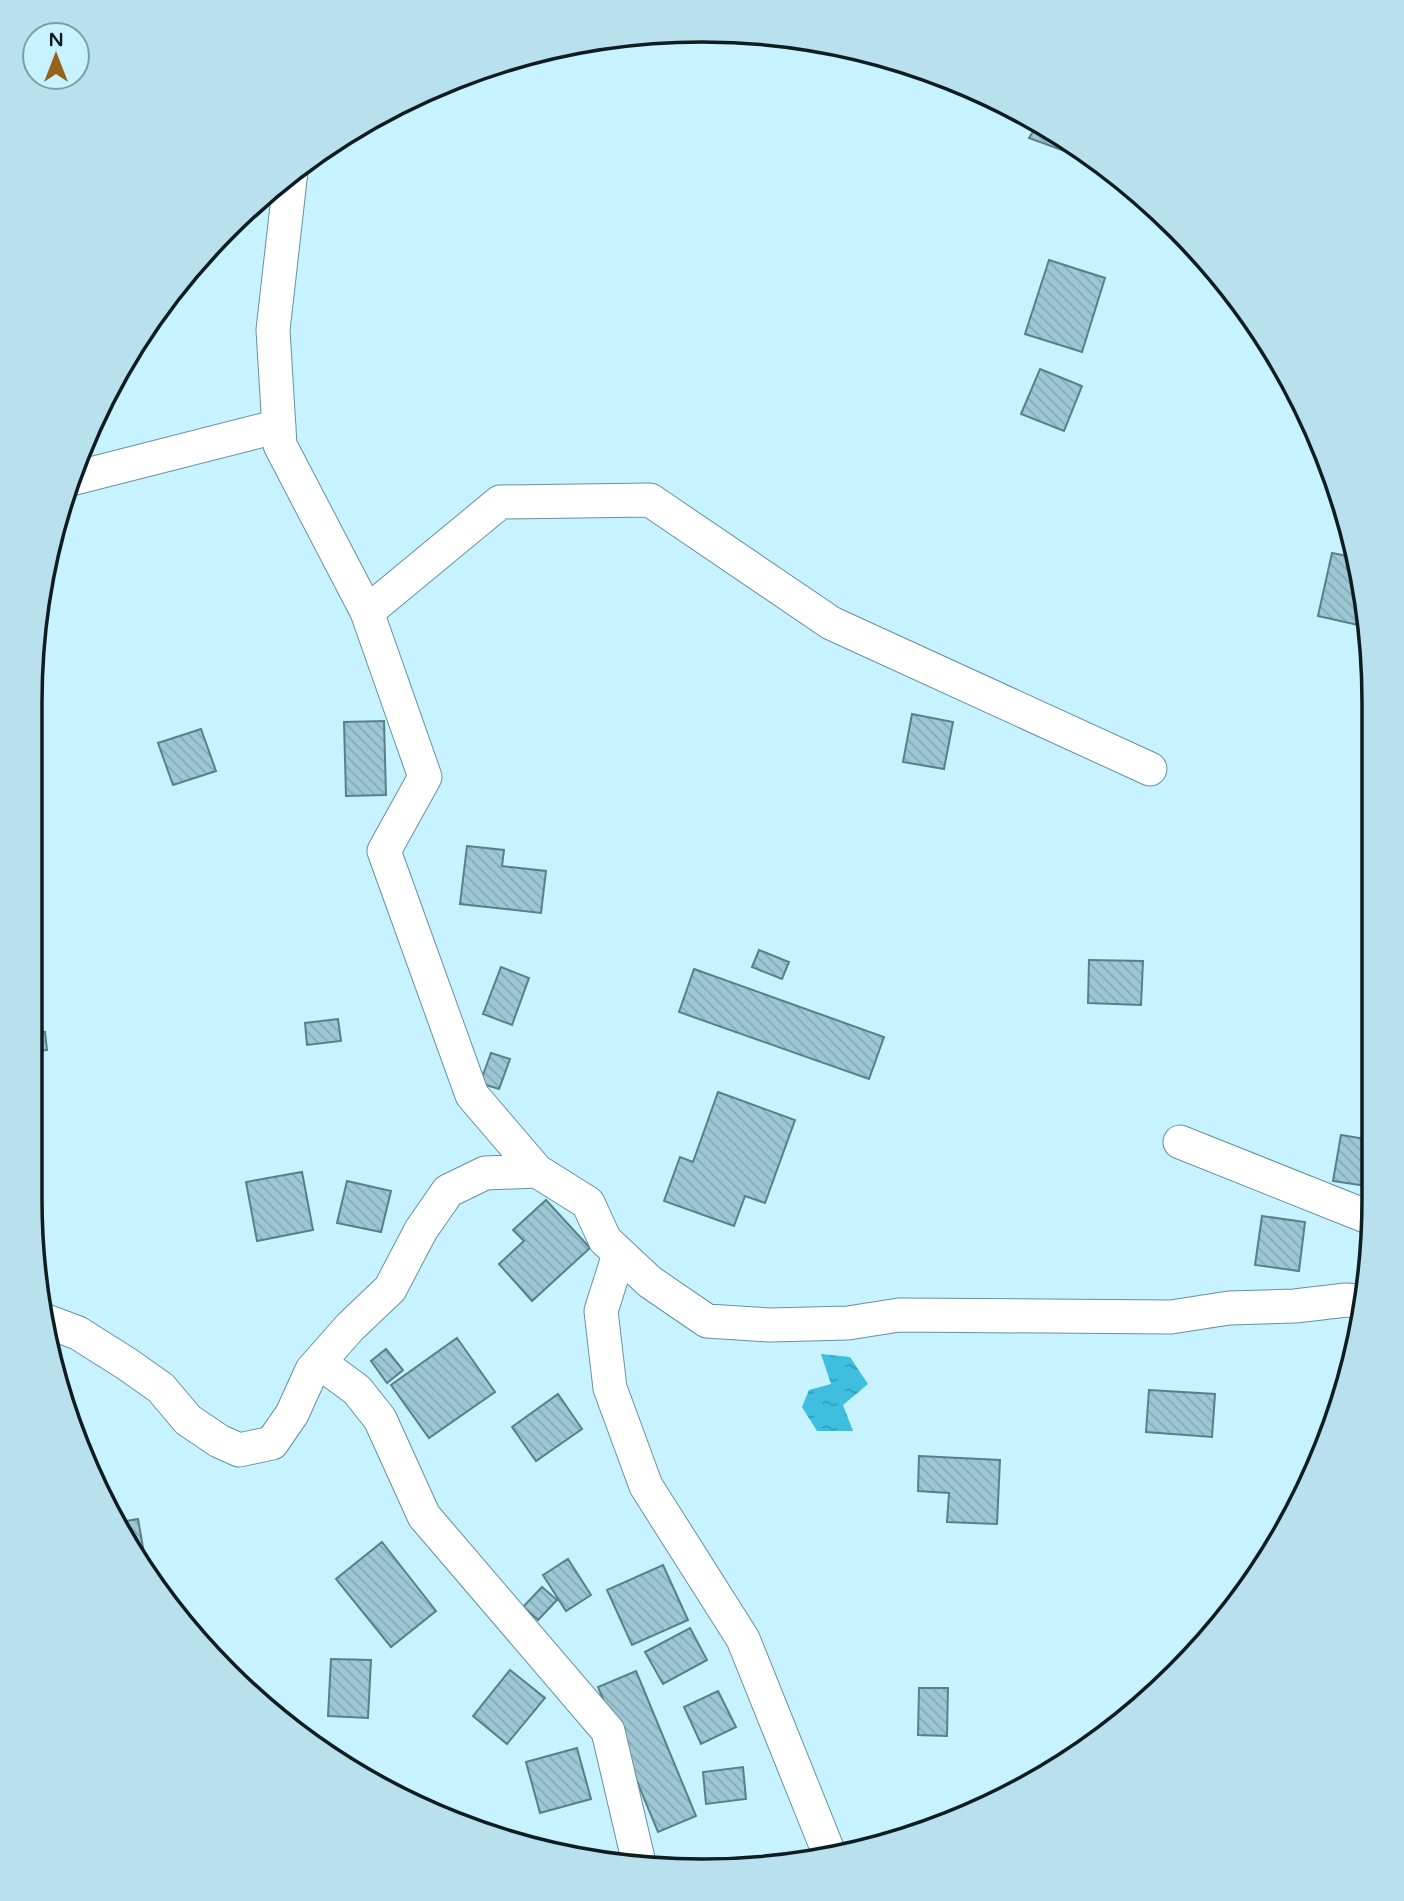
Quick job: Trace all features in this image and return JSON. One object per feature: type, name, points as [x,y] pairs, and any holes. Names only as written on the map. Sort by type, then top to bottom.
[{"type":"street","points":[[285,191],[273,330],[270,435],[367,612],[425,777],[384,851],[472,1095],[537,1171],[588,1203],[605,1240],[619,1254],[650,1282],[707,1321],[769,1325],[848,1323],[899,1315],[1171,1317],[1228,1308],[1295,1307],[1353,1300]]},
{"type":"street","points":[[82,476],[270,435]]},
{"type":"street","points":[[367,612],[500,502],[650,500],[831,623],[1150,769]]},
{"type":"street","points":[[1180,1142],[1362,1214]]},
{"type":"street","points":[[54,1324],[78,1333],[161,1388],[188,1420],[219,1441],[239,1450],[271,1443],[292,1414],[312,1370],[349,1327],[390,1289],[421,1230],[448,1191],[485,1173],[537,1171]]},
{"type":"street","points":[[619,1254],[601,1311],[610,1388],[646,1486],[743,1639],[826,1847]]},
{"type":"street","points":[[320,1362],[357,1390],[380,1419],[424,1516],[608,1731],[637,1855]]},
{"type":"water","points":[[821,1354],[850,1357],[868,1384],[843,1405],[853,1431],[817,1431],[802,1407],[809,1390],[831,1384]]},
{"type":"building","points":[[1034,131],[1067,152],[1029,138]]},
{"type":"building","points":[[1049,260],[1105,278],[1082,352],[1025,334]]},
{"type":"building","points":[[1040,369],[1082,386],[1064,431],[1021,414]]},
{"type":"building","points":[[1332,553],[1345,556],[1357,625],[1318,616]]},
{"type":"building","points":[[912,714],[953,722],[944,769],[903,762]]},
{"type":"building","points":[[384,721],[386,795],[346,796],[344,722]]},
{"type":"building","points":[[201,729],[216,771],[173,785],[158,743]]},
{"type":"building","points":[[467,846],[504,850],[502,866],[546,871],[541,913],[460,904]]},
{"type":"building","points":[[759,950],[789,962],[782,979],[752,967]]},
{"type":"building","points":[[1089,960],[1143,961],[1141,1005],[1088,1003]]},
{"type":"building","points":[[501,967],[529,978],[512,1025],[483,1014]]},
{"type":"building","points":[[694,969],[884,1037],[869,1079],[679,1012]]},
{"type":"building","points":[[338,1019],[341,1041],[307,1045],[305,1023]]},
{"type":"building","points":[[42,1032],[45,1032],[47,1050],[42,1051]]},
{"type":"building","points":[[491,1053],[510,1059],[499,1089],[480,1083]]},
{"type":"building","points":[[718,1092],[795,1120],[765,1203],[745,1196],[734,1226],[664,1201],[680,1157],[693,1162]]},
{"type":"building","points":[[1341,1135],[1362,1138],[1362,1185],[1333,1181]]},
{"type":"building","points":[[302,1172],[313,1230],[257,1241],[246,1182]]},
{"type":"building","points":[[347,1181],[391,1191],[381,1232],[337,1223]]},
{"type":"building","points":[[546,1200],[590,1248],[532,1301],[499,1264],[524,1241],[513,1230]]},
{"type":"building","points":[[1262,1216],[1305,1222],[1299,1271],[1255,1265]]},
{"type":"building","points":[[457,1338],[495,1392],[429,1438],[391,1385]]},
{"type":"building","points":[[386,1349],[403,1370],[387,1383],[371,1361]]},
{"type":"building","points":[[1149,1390],[1215,1394],[1212,1437],[1146,1432]]},
{"type":"building","points":[[558,1394],[582,1429],[536,1461],[512,1427]]},
{"type":"building","points":[[919,1456],[1000,1460],[997,1524],[947,1522],[949,1493],[918,1491]]},
{"type":"building","points":[[138,1519],[144,1551],[130,1529],[126,1521]]},
{"type":"building","points":[[382,1542],[436,1611],[391,1647],[336,1579]]},
{"type":"building","points":[[568,1559],[591,1595],[566,1611],[543,1575]]},
{"type":"building","points":[[663,1565],[688,1620],[632,1645],[607,1590]]},
{"type":"building","points":[[542,1587],[557,1600],[538,1620],[523,1607]]},
{"type":"building","points":[[690,1628],[707,1660],[663,1684],[645,1652]]},
{"type":"building","points":[[331,1659],[371,1660],[368,1718],[328,1716]]},
{"type":"building","points":[[510,1670],[545,1698],[507,1744],[473,1716]]},
{"type":"building","points":[[636,1671],[696,1816],[658,1832],[598,1687]]},
{"type":"building","points":[[919,1688],[948,1688],[947,1736],[918,1735]]},
{"type":"building","points":[[718,1691],[736,1727],[701,1744],[684,1707]]},
{"type":"building","points":[[577,1748],[591,1799],[540,1813],[526,1762]]},
{"type":"building","points":[[743,1767],[746,1799],[706,1804],[703,1772]]}]
